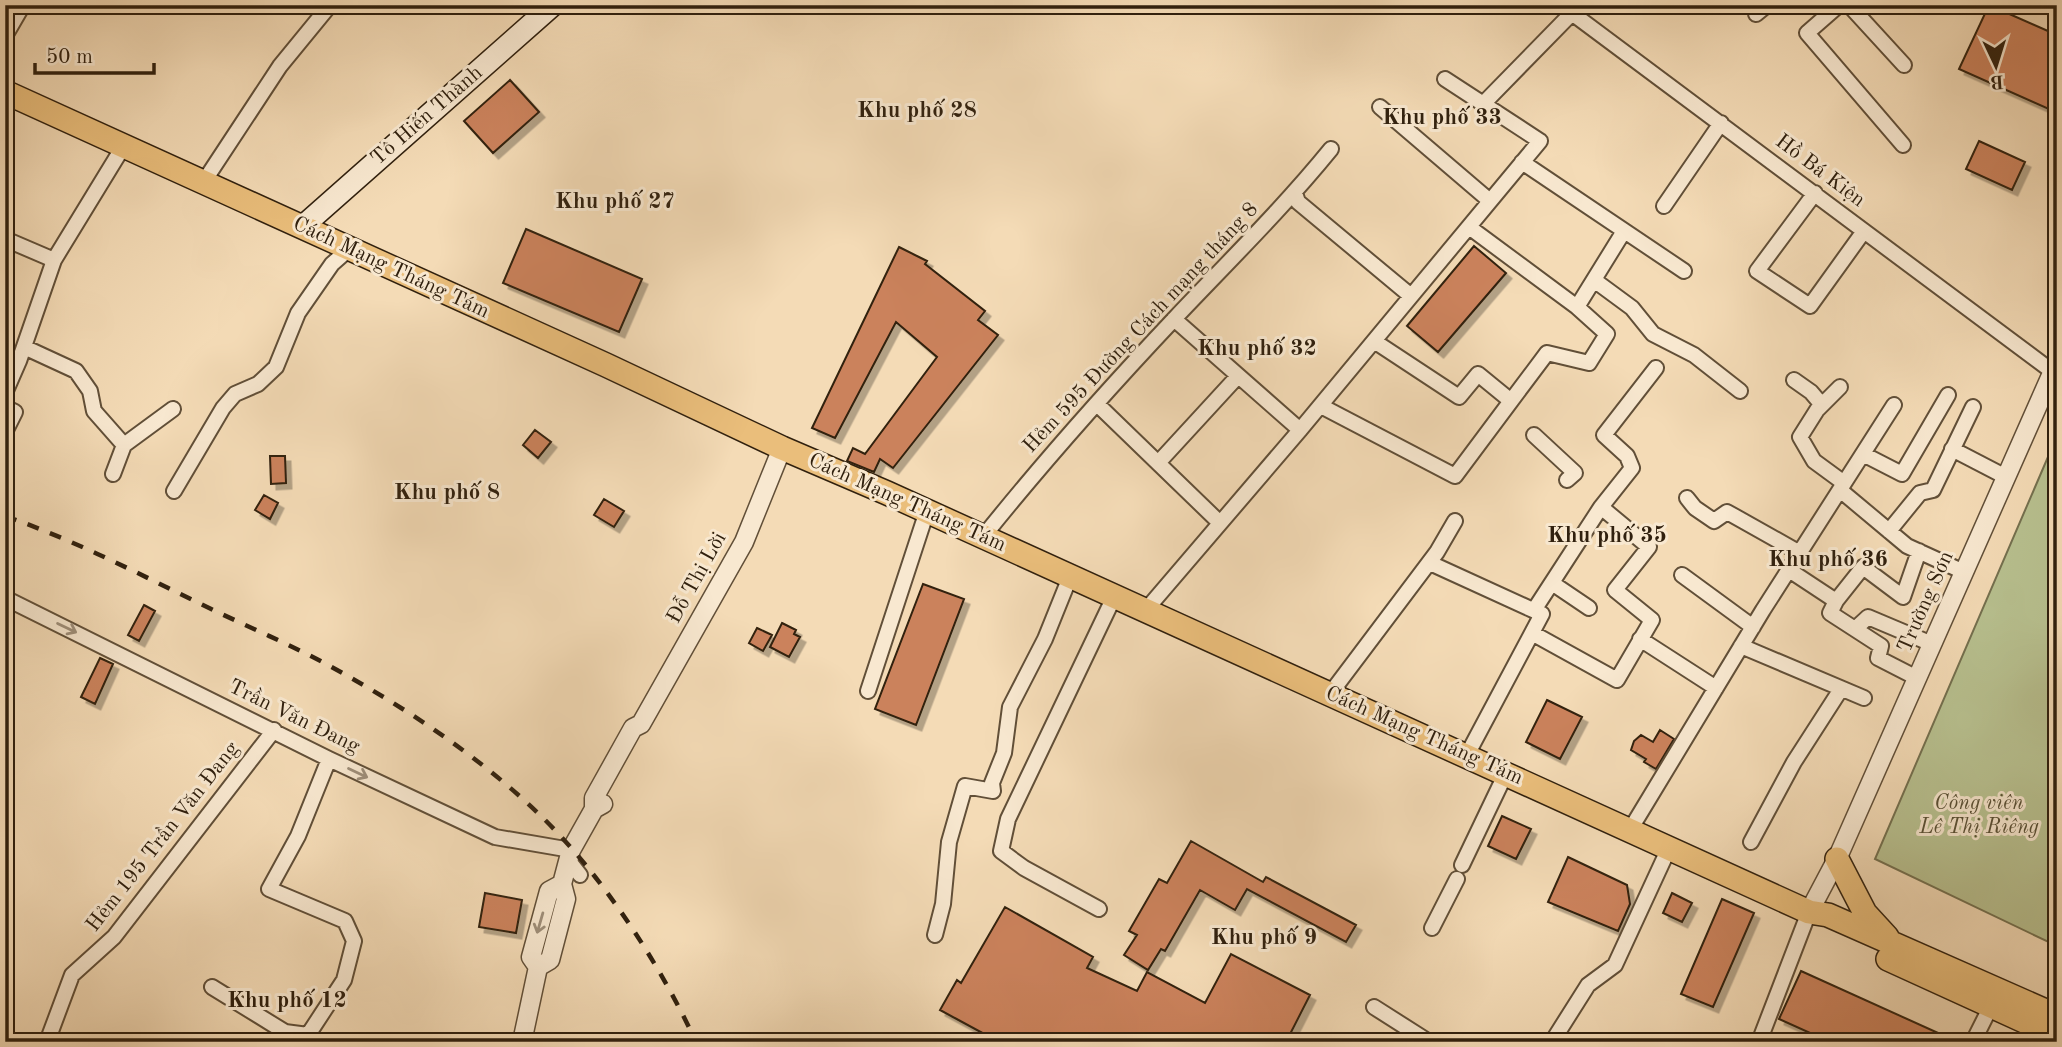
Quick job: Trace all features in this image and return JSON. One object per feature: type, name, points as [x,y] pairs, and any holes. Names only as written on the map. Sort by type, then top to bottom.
[{"type":"main road","name":"Tô Hiến Thành","points":[[302,227],[553,5]]},
{"type":"main road","name":"Cách Mạng Tháng Tám","points":[[5,92],[782,448],[927,511],[1810,912],[1828,915],[2057,1016]]},
{"type":"main road","points":[[1836,859],[1865,913],[1894,945]]},
{"type":"main road","name":"Cách Mạng Tháng Tám","points":[[1810,912],[1818,927],[2057,1036]]},
{"type":"street","points":[[5,36],[23,5]]},
{"type":"street","points":[[203,183],[280,66],[330,5]]},
{"type":"street","points":[[1839,5],[1807,33],[1903,145]]},
{"type":"street","points":[[1849,5],[1905,65]]},
{"type":"street","points":[[1484,103],[1567,9]]},
{"type":"street","name":"Hồ Bá Kiện","points":[[1567,9],[1864,231],[2055,367]]},
{"type":"street","points":[[1145,611],[1321,406],[1540,141],[1445,79]]},
{"type":"street","points":[[1380,107],[1490,201]]},
{"type":"street","points":[[1664,206],[1721,123]]},
{"type":"street","points":[[5,393],[54,260],[123,147]]},
{"type":"street","name":"Hẻm 595 Đường Cách mạng tháng 8","points":[[983,537],[1097,404],[1295,193],[1331,149]]},
{"type":"street","points":[[1522,162],[1685,271]]},
{"type":"street","points":[[1295,193],[1298,202],[1411,296]]},
{"type":"street","points":[[1815,193],[1757,271],[1810,306],[1864,231]]},
{"type":"street","points":[[1321,406],[1455,476],[1546,354],[1589,363],[1607,334],[1577,307],[1469,226]]},
{"type":"street","points":[[1577,307],[1624,230]]},
{"type":"street","points":[[5,239],[54,260]]},
{"type":"street","points":[[174,491],[223,408],[235,394],[258,384],[276,367],[298,313],[332,264],[349,249]]},
{"type":"street","points":[[1594,280],[1632,308],[1653,334],[1694,355],[1740,391]]},
{"type":"street","name":"Hẻm 595 Đường Cách mạng tháng 8","points":[[1174,319],[1300,430]]},
{"type":"street","points":[[1374,341],[1459,397],[1478,374],[1511,401]]},
{"type":"street","points":[[5,353],[21,354],[76,371],[90,391],[94,411],[124,446]]},
{"type":"street","name":"Trường Sơn","points":[[1810,912],[2055,367]]},
{"type":"street","points":[[1535,611],[1601,507],[1632,468],[1627,456],[1604,435],[1656,368]]},
{"type":"street","points":[[1158,463],[1238,376]]},
{"type":"street","points":[[1794,380],[1811,392],[1822,405]]},
{"type":"street","points":[[1840,387],[1822,405],[1800,437],[1814,461],[1907,546],[1964,572]]},
{"type":"street","points":[[1863,454],[1902,474],[1948,395]]},
{"type":"street","points":[[1097,404],[1220,523]]},
{"type":"street","points":[[1630,830],[1741,646],[1894,405]]},
{"type":"street","points":[[5,407],[15,412],[5,432]]},
{"type":"street","points":[[1889,531],[1920,493],[1933,490],[1973,407]]},
{"type":"street","points":[[113,474],[124,446],[173,409]]},
{"type":"street","points":[[1534,435],[1575,473],[1567,480]]},
{"type":"street","name":"Đỗ Thị Lời","points":[[522,1042],[538,967],[550,960],[566,899],[562,884],[570,855],[594,809],[606,802],[642,734],[640,724],[744,542],[782,448]]},
{"type":"street","points":[[1952,449],[2006,477]]},
{"type":"street","points":[[1687,498],[1695,508],[1714,521],[1727,512],[1800,552]]},
{"type":"street","points":[[1532,633],[1617,680],[1652,620],[1615,590],[1649,547],[1601,507]]},
{"type":"street","points":[[868,691],[927,511]]},
{"type":"street","points":[[1330,694],[1430,562],[1455,521]]},
{"type":"street","points":[[1917,678],[1878,658],[1881,646],[1829,613],[1863,567],[1903,597],[1919,551]]},
{"type":"street","points":[[1430,562],[1542,614],[1467,755]]},
{"type":"street","points":[[1789,570],[1836,601]]},
{"type":"street","points":[[1682,575],[1753,627]]},
{"type":"street","points":[[935,935],[943,904],[949,842],[964,789],[968,784],[993,791],[992,783],[1004,753],[1010,707],[1045,639],[1070,577]]},
{"type":"street","points":[[1552,583],[1589,608]]},
{"type":"street","points":[[1099,909],[1024,868],[1001,851],[1008,819],[1114,597]]},
{"type":"street","name":"Trần Văn Ðang","points":[[5,598],[495,837],[570,855]]},
{"type":"street","points":[[1854,629],[1868,617],[1932,644]]},
{"type":"street","points":[[1640,639],[1716,688]]},
{"type":"street","points":[[1741,646],[1864,698]]},
{"type":"street","points":[[1751,842],[1794,762],[1841,689]]},
{"type":"street","name":"Hẻm 195 Trần Văn Ðang","points":[[47,1042],[72,975],[114,937],[274,730]]},
{"type":"street","points":[[212,987],[285,1032],[308,1038],[344,980],[354,941],[345,921],[269,889],[298,836],[329,758]]},
{"type":"street","points":[[1432,928],[1506,773]]},
{"type":"street","points":[[1552,1042],[1588,985],[1615,965],[1669,848]]},
{"type":"street","points":[[570,855],[580,875]]},
{"type":"street","points":[[1759,1042],[1810,912]]},
{"type":"street","points":[[1973,1042],[1991,1006]]},
{"type":"street","points":[[1374,1007],[1429,1042]]},
{"type":"green space","name":"Công viên Lê Thị Riêng","points":[[2057,436],[2057,946],[1875,859]]},
{"type":"building","points":[[1989,5],[2057,35],[2057,96],[2051,110],[1959,69]]},
{"type":"building","points":[[510,80],[539,112],[493,153],[464,121]]},
{"type":"building","points":[[1979,141],[2025,162],[2012,190],[1966,169]]},
{"type":"building","points":[[526,229],[642,279],[619,332],[503,283]]},
{"type":"building","points":[[1474,246],[1506,273],[1438,352],[1407,326]]},
{"type":"building","points":[[899,247],[927,261],[925,264],[985,311],[978,320],[998,335],[893,468],[880,459],[874,472],[847,461],[853,448],[865,454],[937,357],[896,322],[835,438],[812,428]]},
{"type":"building","points":[[535,430],[551,442],[538,458],[523,445]]},
{"type":"building","points":[[270,456],[285,456],[286,483],[271,484]]},
{"type":"building","points":[[264,495],[278,503],[270,519],[255,510]]},
{"type":"building","points":[[604,499],[624,511],[614,527],[594,515]]},
{"type":"building","points":[[923,584],[964,599],[916,725],[875,709]]},
{"type":"building","points":[[144,605],[155,611],[139,641],[128,635]]},
{"type":"building","points":[[782,623],[796,630],[794,634],[800,637],[789,657],[770,647]]},
{"type":"building","points":[[757,628],[772,635],[763,651],[749,643]]},
{"type":"building","points":[[100,658],[113,664],[95,704],[81,697]]},
{"type":"building","points":[[1547,700],[1582,717],[1560,759],[1526,742]]},
{"type":"building","points":[[1660,730],[1674,739],[1656,769],[1631,750],[1634,741],[1641,735],[1653,742]]},
{"type":"building","points":[[1502,816],[1531,829],[1516,859],[1488,846]]},
{"type":"building","points":[[1191,841],[1263,882],[1266,877],[1356,925],[1346,942],[1247,889],[1235,910],[1200,890],[1165,951],[1161,949],[1148,970],[1124,955],[1137,935],[1129,931],[1159,879],[1167,883]]},
{"type":"building","points":[[1568,857],[1627,885],[1630,904],[1618,931],[1548,902]]},
{"type":"building","points":[[485,893],[522,900],[516,933],[479,927]]},
{"type":"building","points":[[1672,893],[1692,903],[1682,922],[1663,913]]},
{"type":"building","points":[[1722,899],[1754,913],[1713,1007],[1681,994]]},
{"type":"building","points":[[1005,907],[1093,957],[1087,968],[1137,991],[1147,972],[1205,1003],[1231,954],[1310,995],[1286,1042],[1056,1042],[1048,1037],[1045,1042],[999,1042],[940,1010],[957,980],[961,983]]},
{"type":"building","points":[[1801,971],[1958,1042],[1830,1042],[1779,1019]]},
{"type":"railway","points":[[5,516],[85,548],[314,658],[384,697],[466,752],[540,815],[585,865],[647,952],[696,1042]]},
{"type":"district","name":"Khu phố 28","points":[[917,110]]},
{"type":"district","name":"Khu phố 33","points":[[1442,117]]},
{"type":"district","name":"Khu phố 27","points":[[615,201]]},
{"type":"district","name":"Khu phố 32","points":[[1257,348]]},
{"type":"district","name":"Khu phố 8","points":[[447,492]]},
{"type":"district","name":"Khu phố 35","points":[[1607,535]]},
{"type":"district","name":"Khu phố 36","points":[[1828,559]]},
{"type":"district","name":"Khu phố 9","points":[[1264,937]]},
{"type":"district","name":"Khu phố 12","points":[[287,1000]]}]
